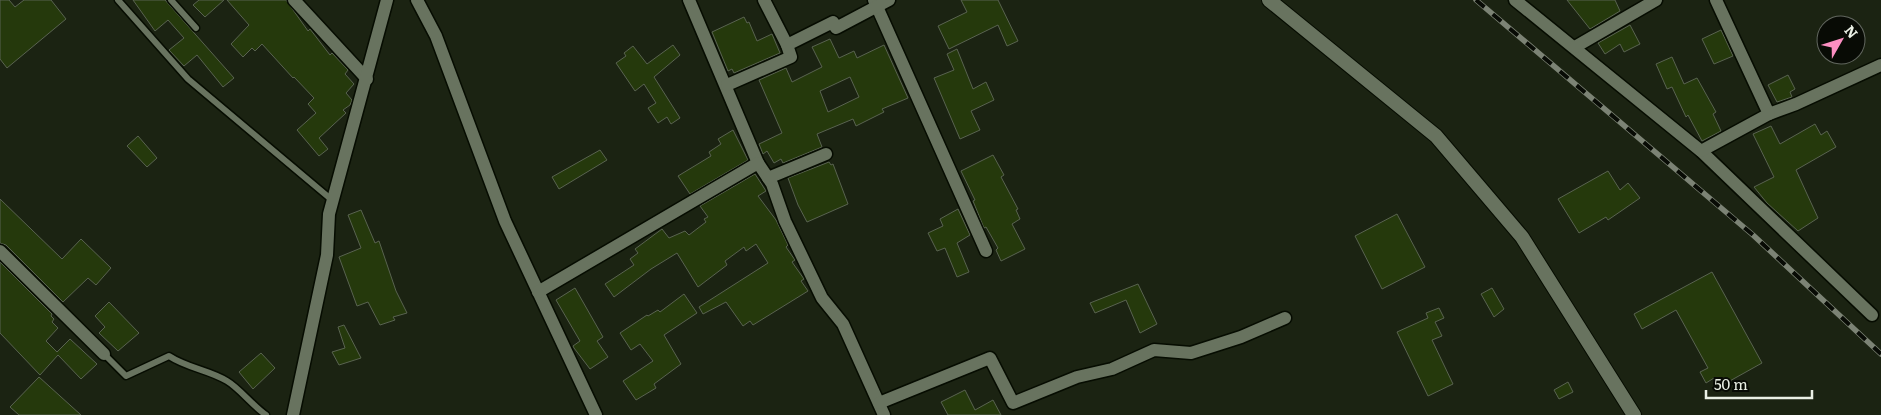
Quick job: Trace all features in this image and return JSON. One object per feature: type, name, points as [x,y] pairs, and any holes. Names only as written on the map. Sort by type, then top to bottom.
[{"type":"street","points":[[294,0],[367,79]]},
{"type":"street","points":[[292,414],[327,255],[329,214],[332,200],[367,79],[387,0]]},
{"type":"street","points":[[417,0],[436,36],[491,188],[596,415]]},
{"type":"street","points":[[689,0],[727,85],[758,163],[768,178],[785,221],[822,298],[843,324],[881,409],[990,358],[1013,403],[1077,377],[1112,369],[1154,350],[1191,353],[1241,336],[1285,318]]},
{"type":"street","points":[[727,85],[791,57],[787,45],[764,0]]},
{"type":"street","points":[[787,45],[833,22],[836,28],[875,3],[889,0]]},
{"type":"street","points":[[1269,0],[1436,136],[1522,237],[1634,415]]},
{"type":"street","points":[[1515,0],[1701,151],[1872,315]]},
{"type":"street","points":[[1575,47],[1656,0]]},
{"type":"street","points":[[1716,0],[1769,114]]},
{"type":"street","points":[[875,3],[986,251]]},
{"type":"street","points":[[1701,151],[1769,114],[1796,104],[1881,65]]},
{"type":"street","points":[[768,178],[826,154]]},
{"type":"street","points":[[538,292],[758,163]]},
{"type":"street","points":[[0,251],[104,354]]},
{"type":"lane","points":[[118,0],[188,79],[332,200]]},
{"type":"lane","points":[[171,0],[196,28]]},
{"type":"lane","points":[[104,354],[126,376],[169,356],[179,363],[228,381],[251,405],[266,415]]},
{"type":"building","points":[[0,0],[9,0],[15,7],[24,0],[51,0],[66,19],[7,68],[0,59]]},
{"type":"building","points":[[133,0],[165,0],[234,78],[223,87],[197,55],[184,66],[169,50],[184,38],[168,20],[155,31]]},
{"type":"building","points":[[199,0],[224,0],[205,17],[193,5]]},
{"type":"building","points":[[227,0],[286,0],[308,31],[310,29],[330,55],[332,53],[348,70],[345,74],[354,84],[346,93],[352,100],[350,105],[343,110],[346,113],[319,138],[328,149],[319,156],[297,130],[316,113],[308,104],[314,98],[262,44],[255,51],[252,48],[243,57],[231,44],[249,25]]},
{"type":"building","points":[[961,0],[998,0],[1018,41],[1007,46],[998,25],[949,49],[938,26],[967,12]]},
{"type":"building","points":[[1567,0],[1615,0],[1620,11],[1590,29]]},
{"type":"building","points":[[744,17],[747,23],[749,22],[757,41],[772,34],[780,53],[734,73],[732,69],[728,71],[712,32]]},
{"type":"building","points":[[1630,25],[1640,44],[1624,52],[1620,44],[1605,54],[1598,43]]},
{"type":"building","points":[[1721,30],[1733,56],[1714,64],[1702,39]]},
{"type":"building","points":[[830,39],[839,58],[854,51],[857,58],[884,45],[908,98],[882,109],[884,112],[856,126],[853,119],[817,134],[822,147],[783,163],[781,159],[774,163],[767,151],[763,154],[759,144],[782,133],[759,80],[786,68],[792,82],[822,67],[812,47]],"holes":[[[850,77],[859,97],[828,112],[820,91]]]},
{"type":"building","points":[[673,45],[680,55],[654,77],[680,118],[671,124],[667,117],[658,123],[648,108],[656,103],[644,84],[635,91],[616,63],[626,56],[624,53],[633,46],[647,64]]},
{"type":"building","points":[[957,49],[973,89],[986,82],[994,100],[971,111],[980,130],[960,139],[934,78],[954,70],[947,54]]},
{"type":"building","points":[[1672,57],[1684,84],[1697,78],[1716,112],[1713,114],[1721,131],[1702,141],[1688,115],[1686,117],[1672,87],[1667,89],[1656,64]]},
{"type":"building","points":[[1788,75],[1795,89],[1790,92],[1792,97],[1777,102],[1768,85]]},
{"type":"building","points":[[1815,124],[1821,135],[1827,131],[1836,147],[1796,170],[1818,218],[1798,231],[1767,203],[1754,187],[1774,177],[1753,134],[1771,126],[1780,144]]},
{"type":"building","points":[[733,130],[748,160],[690,194],[678,176],[711,156],[709,152],[721,144],[718,139]]},
{"type":"building","points":[[138,136],[157,158],[147,167],[127,146]]},
{"type":"building","points":[[600,150],[607,160],[559,189],[552,177]]},
{"type":"building","points":[[993,155],[1004,175],[1001,177],[1018,209],[1016,210],[1020,219],[1012,224],[1025,249],[1001,261],[996,250],[998,248],[986,227],[984,228],[973,201],[975,200],[961,171]]},
{"type":"building","points":[[829,162],[831,165],[833,164],[848,204],[807,222],[798,205],[788,178]]},
{"type":"building","points":[[1608,171],[1620,190],[1628,183],[1640,198],[1608,220],[1606,217],[1579,233],[1558,199]]},
{"type":"building","points":[[755,174],[766,191],[758,196],[776,220],[788,245],[786,247],[795,260],[792,262],[804,279],[801,281],[808,291],[753,325],[750,321],[743,326],[726,302],[703,314],[699,307],[768,263],[756,244],[746,251],[744,247],[725,261],[727,265],[698,287],[677,253],[651,269],[614,297],[605,284],[634,265],[630,259],[638,253],[635,249],[662,229],[669,238],[685,231],[689,235],[706,222],[704,219],[708,217],[700,206]]},
{"type":"building","points":[[0,199],[62,259],[81,239],[111,268],[96,285],[88,278],[63,302],[6,245],[0,243]]},
{"type":"building","points":[[958,209],[970,235],[957,243],[969,272],[957,277],[945,248],[937,251],[928,233],[943,226],[940,219]]},
{"type":"building","points":[[361,210],[375,243],[379,241],[396,291],[407,313],[393,317],[395,320],[380,325],[368,302],[357,306],[339,257],[361,248],[348,215]]},
{"type":"building","points":[[1397,214],[1425,267],[1382,289],[1355,236]]},
{"type":"building","points":[[0,262],[52,314],[51,316],[54,319],[52,322],[58,328],[46,341],[57,352],[70,339],[97,364],[81,379],[58,355],[40,375],[0,333]]},
{"type":"building","points":[[1712,272],[1762,363],[1719,387],[1714,378],[1706,383],[1700,372],[1708,368],[1676,310],[1642,329],[1634,314]]},
{"type":"building","points":[[1138,284],[1157,324],[1140,333],[1126,300],[1095,313],[1090,303]]},
{"type":"building","points":[[575,288],[603,337],[597,341],[608,357],[590,369],[573,346],[580,341],[556,300]]},
{"type":"building","points":[[1492,288],[1504,309],[1494,317],[1481,294]]},
{"type":"building","points":[[684,294],[697,313],[664,335],[681,364],[654,384],[656,388],[636,400],[623,381],[653,361],[640,344],[631,350],[620,333],[647,315],[658,310],[660,312]]},
{"type":"building","points":[[109,302],[139,333],[118,351],[99,333],[105,327],[95,316]]},
{"type":"building","points":[[1439,308],[1444,318],[1435,322],[1442,336],[1432,340],[1453,384],[1428,396],[1397,332],[1428,318],[1426,313]]},
{"type":"building","points":[[344,325],[361,358],[339,365],[332,352],[345,348],[338,327]]},
{"type":"building","points":[[261,353],[275,368],[253,389],[239,372]]},
{"type":"building","points":[[39,377],[81,415],[19,415],[10,407]]},
{"type":"building","points":[[1568,382],[1573,392],[1559,399],[1554,390]]},
{"type":"building","points":[[965,390],[975,410],[993,400],[1001,415],[948,415],[941,402]]},
{"type":"railway","points":[[1476,0],[1753,235],[1881,354]]}]
